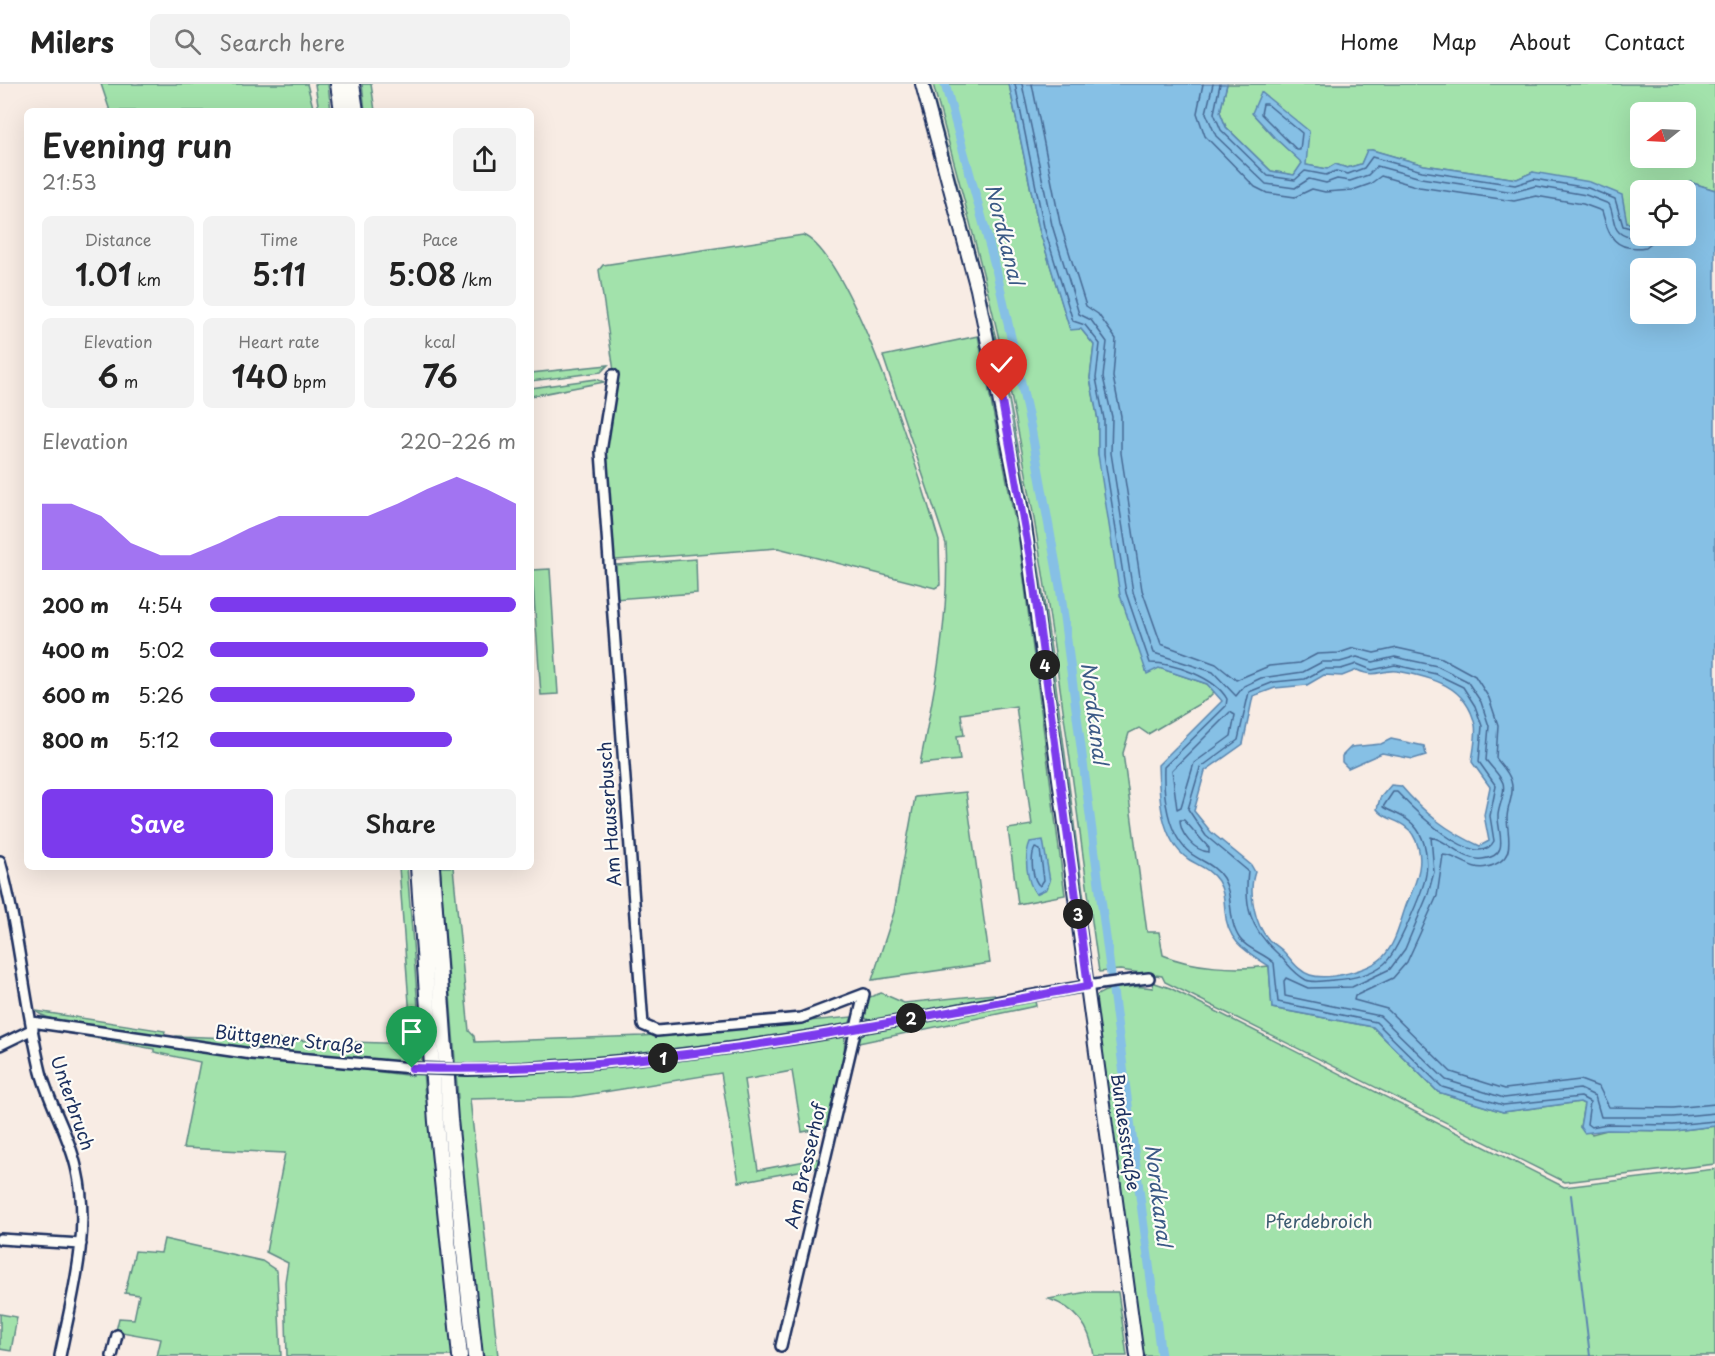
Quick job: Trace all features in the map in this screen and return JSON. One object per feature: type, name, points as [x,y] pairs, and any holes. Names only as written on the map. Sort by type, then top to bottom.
[{"type":"highway","points":[[338,84],[342,108]]},
{"type":"highway","points":[[352,84],[356,108]]},
{"type":"highway","points":[[418,870],[436,1122],[460,1356]]},
{"type":"highway","points":[[432,870],[450,1120],[475,1356]]},
{"type":"main road","name":"Bundesstraße","points":[[922,84],[977,289],[1015,469],[1039,620],[1137,1356]]},
{"type":"street","name":"Am Hauserbusch","points":[[613,375],[601,452],[643,1025],[657,1031],[801,1018],[864,994]]},
{"type":"street","name":"Unterbruch","points":[[0,861],[42,1073],[77,1171],[81,1197],[81,1244],[60,1356]]},
{"type":"street","name":"Büttgener Straße","points":[[32,1026],[252,1054],[412,1068],[468,1070],[540,1068],[649,1060],[855,1029],[1088,986],[1149,978]]},
{"type":"street","name":"Am Bresserhof","points":[[781,1346],[864,994]]},
{"type":"street","points":[[0,1045],[32,1026]]},
{"type":"street","points":[[0,1239],[81,1244]]},
{"type":"street","points":[[112,1356],[117,1335]]},
{"type":"green space","points":[[101,84],[307,84],[313,108],[109,108]]},
{"type":"green space","points":[[315,84],[328,84],[331,108],[319,108]]},
{"type":"green space","points":[[362,84],[371,84],[375,108],[365,108]]},
{"type":"green space","points":[[927,84],[930,84],[977,261],[999,351],[1017,441],[1046,615],[1085,907],[1082,907],[1014,441],[967,231]]},
{"type":"green space","points":[[933,84],[1009,84],[1039,229],[1070,329],[1081,329],[1094,345],[1090,378],[1098,420],[1098,454],[1159,668],[1207,684],[1215,691],[1206,700],[1148,734],[1139,728],[1129,733],[1123,753],[1147,932],[1159,932],[1163,955],[1187,963],[1215,967],[1269,966],[1272,1008],[1373,1027],[1438,1092],[1503,1112],[1580,1102],[1584,1104],[1580,1127],[1592,1134],[1607,1130],[1674,1131],[1715,1126],[1715,1164],[1565,1182],[1165,982],[1162,976],[1120,970],[1099,972],[1057,664],[1019,433],[987,288]]},
{"type":"green space","points":[[1227,84],[1715,84],[1715,190],[1696,184],[1696,180],[1630,180],[1630,223],[1533,172],[1517,179],[1424,165],[1372,150],[1367,151],[1361,164],[1347,168],[1335,164],[1327,169],[1306,165],[1253,114],[1303,163],[1294,175],[1271,171],[1226,127],[1220,112]]},
{"type":"green space","points":[[803,235],[823,252],[843,284],[864,326],[902,424],[939,541],[940,585],[935,588],[778,548],[616,560],[611,555],[604,451],[615,378],[599,270],[603,265]]},
{"type":"green space","points":[[978,336],[1019,541],[1065,895],[1018,904],[1008,829],[1032,825],[1016,706],[961,714],[964,735],[957,736],[960,760],[920,764],[943,627],[947,572],[946,544],[883,356]]},
{"type":"green space","points":[[608,365],[601,372],[534,381],[534,373]]},
{"type":"green space","points":[[596,379],[604,382],[534,395],[534,388]]},
{"type":"green space","points":[[696,559],[697,593],[614,599],[612,570],[616,565]]},
{"type":"green space","points":[[550,569],[558,694],[541,695],[534,570]]},
{"type":"green space","points":[[966,792],[990,963],[872,980],[894,912],[915,797]]},
{"type":"green space","points":[[399,870],[407,870],[425,1097],[458,1098],[440,870],[453,870],[469,1031],[474,1036],[475,1042],[643,1036],[852,1017],[845,1035],[844,1061],[829,1127],[802,1132],[792,1071],[744,1080],[758,1170],[821,1158],[819,1167],[739,1182],[721,1073],[573,1097],[470,1099],[498,1356],[287,1356],[285,1282],[288,1263],[266,1252],[285,1153],[183,1148],[200,1062],[154,1052],[154,1049],[78,1035],[413,1076],[412,1062],[354,1059],[187,1042],[176,1039],[176,1036],[412,1044]]},
{"type":"green space","name":"Pferdebroich","points":[[1152,982],[1170,988],[1564,1187],[1715,1169],[1715,1356],[1141,1356],[1094,998],[1114,989],[1153,988]]},
{"type":"green space","points":[[881,993],[904,1003],[994,994],[994,996],[985,1002],[870,1021],[862,1016],[867,998]]},
{"type":"green space","points":[[1035,1001],[1036,1006],[854,1044],[856,1038],[865,1033]]},
{"type":"green space","points":[[36,1011],[165,1031],[164,1036],[155,1037],[120,1033],[77,1026],[44,1016]]},
{"type":"green space","points":[[164,1239],[262,1261],[277,1271],[281,1356],[157,1356],[161,1339],[116,1331],[119,1318],[134,1319],[139,1295],[125,1293],[135,1251],[161,1253]]},
{"type":"green space","points":[[1087,1292],[1118,1292],[1127,1356],[1094,1356],[1089,1336],[1080,1320],[1067,1308],[1049,1299]]},
{"type":"green space","points":[[0,1314],[17,1317],[11,1351],[0,1349]]},
{"type":"water","points":[[1009,84],[1227,84],[1220,112],[1226,127],[1271,171],[1294,175],[1302,163],[1252,113],[1261,92],[1309,131],[1306,165],[1327,169],[1335,164],[1347,168],[1361,164],[1367,150],[1372,150],[1424,165],[1517,179],[1533,172],[1590,182],[1622,195],[1627,223],[1630,223],[1630,246],[1696,246],[1696,184],[1715,190],[1715,1126],[1674,1131],[1607,1130],[1584,1133],[1580,1127],[1584,1104],[1580,1102],[1503,1112],[1438,1092],[1373,1027],[1272,1008],[1269,966],[1245,950],[1234,938],[1229,931],[1218,881],[1179,850],[1166,829],[1159,790],[1158,765],[1222,701],[1207,684],[1159,668],[1147,674],[1120,595],[1098,454],[1098,420],[1090,378],[1094,345],[1081,329],[1070,330],[1039,229]],"holes":[[[1357,670],[1364,673],[1397,671],[1423,676],[1456,692],[1464,701],[1475,725],[1472,762],[1490,787],[1484,815],[1489,841],[1480,846],[1457,834],[1427,813],[1401,786],[1391,785],[1380,798],[1377,809],[1409,830],[1417,844],[1420,861],[1417,878],[1398,931],[1388,951],[1377,962],[1359,970],[1338,975],[1327,977],[1310,975],[1295,965],[1264,933],[1256,916],[1252,898],[1255,872],[1251,865],[1211,832],[1194,811],[1205,771],[1243,744],[1253,696],[1275,688],[1307,685],[1324,675],[1342,676]]]},
{"type":"water","points":[[1391,739],[1424,746],[1426,755],[1413,759],[1382,753],[1348,768],[1342,762],[1342,756],[1351,747],[1381,744]]},
{"type":"water","points":[[1043,840],[1050,881],[1047,889],[1036,894],[1028,876],[1027,855],[1030,842]]},
{"type":"waterway","name":"Nordkanal","points":[[945,84],[996,269],[1031,428],[1060,587],[1161,1356]]},
{"type":"waterway","points":[[1571,1195],[1590,1356]]},
{"type":"route","points":[[412,1068],[468,1070],[540,1068],[649,1060],[855,1029],[1088,986],[1030,558],[1002,401]]}]
